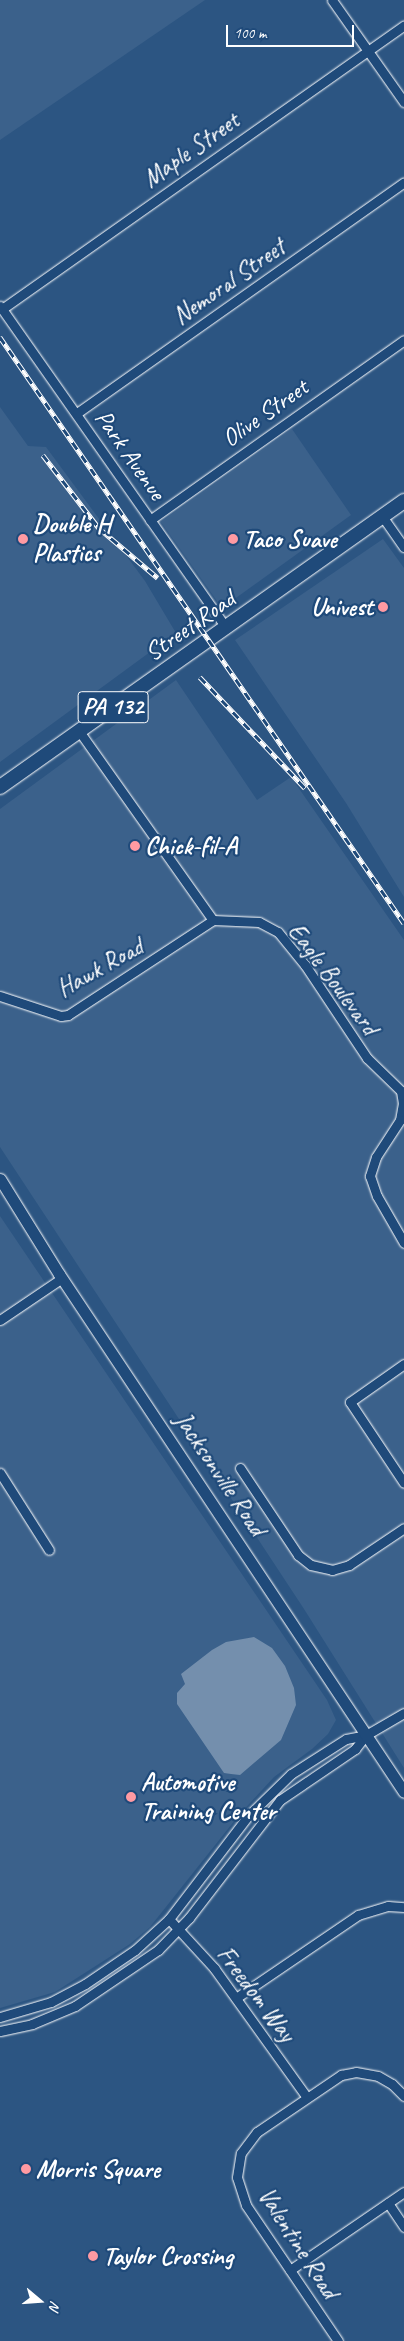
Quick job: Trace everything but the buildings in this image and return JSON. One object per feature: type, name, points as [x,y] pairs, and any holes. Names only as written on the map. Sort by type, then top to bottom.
[{"type":"main road","name":"Street Road","points":[[0,787],[404,501]]},
{"type":"main road","name":"Jacksonville Road","points":[[0,1179],[62,1278],[404,1792]]},
{"type":"street","points":[[332,0],[404,102]]},
{"type":"street","name":"Maple Street","points":[[1,307],[404,25]]},
{"type":"street","name":"Nemoral Street","points":[[77,414],[404,182]]},
{"type":"street","name":"Park Avenue","points":[[1,307],[226,628]]},
{"type":"street","name":"Olive Street","points":[[150,520],[404,340]]},
{"type":"street","points":[[382,516],[404,547]]},
{"type":"street","points":[[79,731],[213,920]]},
{"type":"street","name":"Eagle Boulevard","points":[[213,920],[259,922],[278,932],[305,965],[368,1058],[401,1091],[403,1103],[400,1120],[376,1157],[370,1176],[377,1196],[404,1243]]},
{"type":"street","name":"Hawk Road","points":[[0,996],[62,1016],[68,1015],[213,920]]},
{"type":"street","points":[[0,1320],[62,1278]]},
{"type":"street","points":[[404,1364],[350,1402],[404,1483]]},
{"type":"street","points":[[240,1468],[298,1555],[311,1565],[332,1570],[349,1565],[404,1528]]},
{"type":"street","points":[[0,1473],[49,1550]]},
{"type":"street","points":[[0,2016],[37,2007],[79,1988],[135,1950],[169,1919],[267,1797],[312,1760],[346,1739],[366,1734],[404,1713]]},
{"type":"street","points":[[0,2031],[32,2024],[76,2006],[145,1961],[178,1930],[280,1800],[355,1749],[366,1734]]},
{"type":"street","points":[[236,1998],[358,1915],[388,1906],[404,1907]]},
{"type":"street","name":"Freedom Way","points":[[169,1919],[214,1968],[306,2096]]},
{"type":"street","name":"Valentine Road","points":[[338,2341],[246,2205],[237,2177],[241,2153],[249,2140],[306,2096],[334,2078],[356,2072],[386,2080],[404,2096]]},
{"type":"street","points":[[290,2270],[404,2192]]},
{"type":"street","points":[[388,2203],[404,2227]]},
{"type":"shaded area","points":[[0,0],[205,0],[0,140]]},
{"type":"shaded area","points":[[0,407],[28,446],[46,447],[145,581],[176,633],[0,762]]},
{"type":"shaded area","points":[[292,429],[351,515],[222,608],[161,522]]},
{"type":"shaded area","points":[[383,539],[404,568],[404,897],[346,803],[235,640]]},
{"type":"shaded area","points":[[176,680],[257,800],[291,777],[404,940],[404,1768],[304,1609],[0,1147],[0,809]]},
{"type":"shaded area","points":[[0,1216],[327,1700],[336,1720],[328,1734],[312,1749],[274,1777],[239,1815],[150,1927],[130,1944],[55,1992],[0,2008]]},
{"type":"shaded area","points":[[254,1637],[272,1648],[285,1666],[294,1688],[296,1705],[281,1740],[240,1775],[224,1773],[177,1704],[177,1693],[185,1684],[181,1674],[212,1650],[226,1642]]},
{"type":"railway","points":[[0,337],[404,923]]},
{"type":"railway","points":[[43,455],[99,528],[158,578]]},
{"type":"railway","points":[[200,677],[305,788]]},
{"type":"place","name":"Double H Plastics","points":[[23,539]]},
{"type":"place","name":"Taco Suave","points":[[233,539]]},
{"type":"place","name":"Univest","points":[[383,607]]},
{"type":"place","name":"Chick-fil-A","points":[[135,846]]},
{"type":"place","name":"Automotive Training Center","points":[[131,1797]]},
{"type":"place","name":"Morris Square","points":[[26,2169]]},
{"type":"place","name":"Taylor Crossing","points":[[93,2256]]}]
